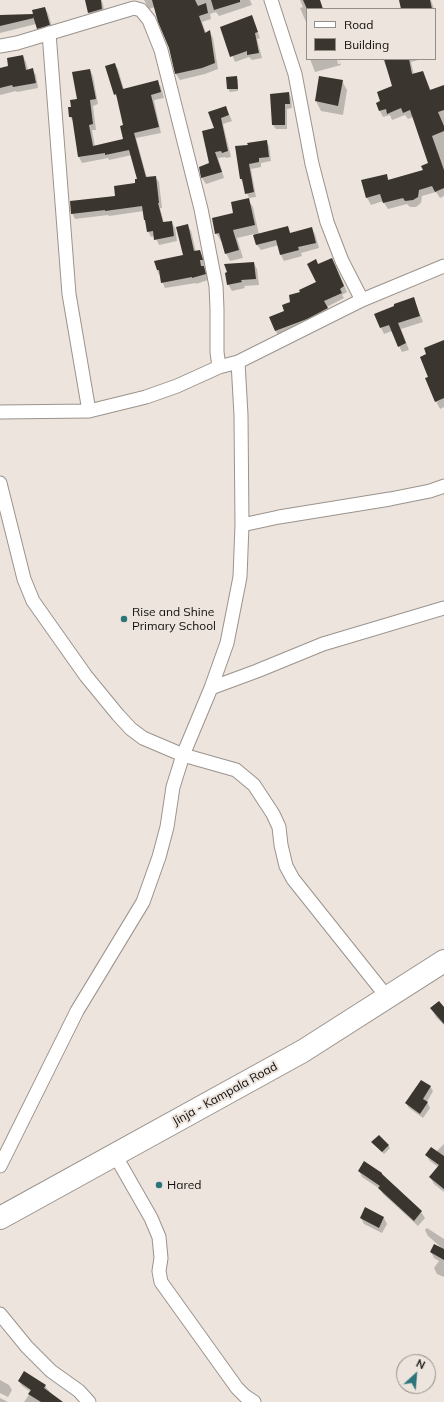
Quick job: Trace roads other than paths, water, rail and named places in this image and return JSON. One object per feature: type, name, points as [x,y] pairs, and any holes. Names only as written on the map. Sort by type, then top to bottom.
[{"type":"highway","name":"Jinja - Kampala Road","points":[[0,1218],[303,1051],[444,961]]},
{"type":"street","points":[[271,0],[295,74],[312,164],[327,222],[342,261],[362,300]]},
{"type":"street","points":[[0,46],[17,43],[134,8],[142,10],[149,20],[161,50],[201,210],[216,286],[217,352],[219,367]]},
{"type":"street","points":[[49,33],[69,294],[89,410]]},
{"type":"street","points":[[0,412],[89,410],[146,397],[177,386],[219,367],[238,362],[362,300],[444,266]]},
{"type":"street","points":[[0,1166],[77,1012],[143,902],[159,857],[167,827],[173,786],[183,755],[211,688],[227,643],[240,577],[242,525],[241,415],[238,362]]},
{"type":"street","points":[[0,483],[3,509],[24,579],[34,601],[86,676],[118,715],[131,729],[143,738],[183,755],[236,770],[254,785],[274,814],[279,827],[281,845],[286,866],[293,879],[386,997]]},
{"type":"street","points":[[242,525],[279,517],[390,499],[430,491],[444,486]]},
{"type":"street","points":[[211,688],[323,644],[444,608]]},
{"type":"street","points":[[115,1155],[151,1218],[158,1237],[161,1258],[159,1271],[161,1282],[236,1388],[254,1402]]},
{"type":"street","points":[[0,1314],[27,1347],[51,1372],[78,1391],[89,1402]]},
{"type":"place","name":"Rise and Shine Primary School","points":[[124,619]]},
{"type":"place","name":"Hared","points":[[159,1185]]}]
